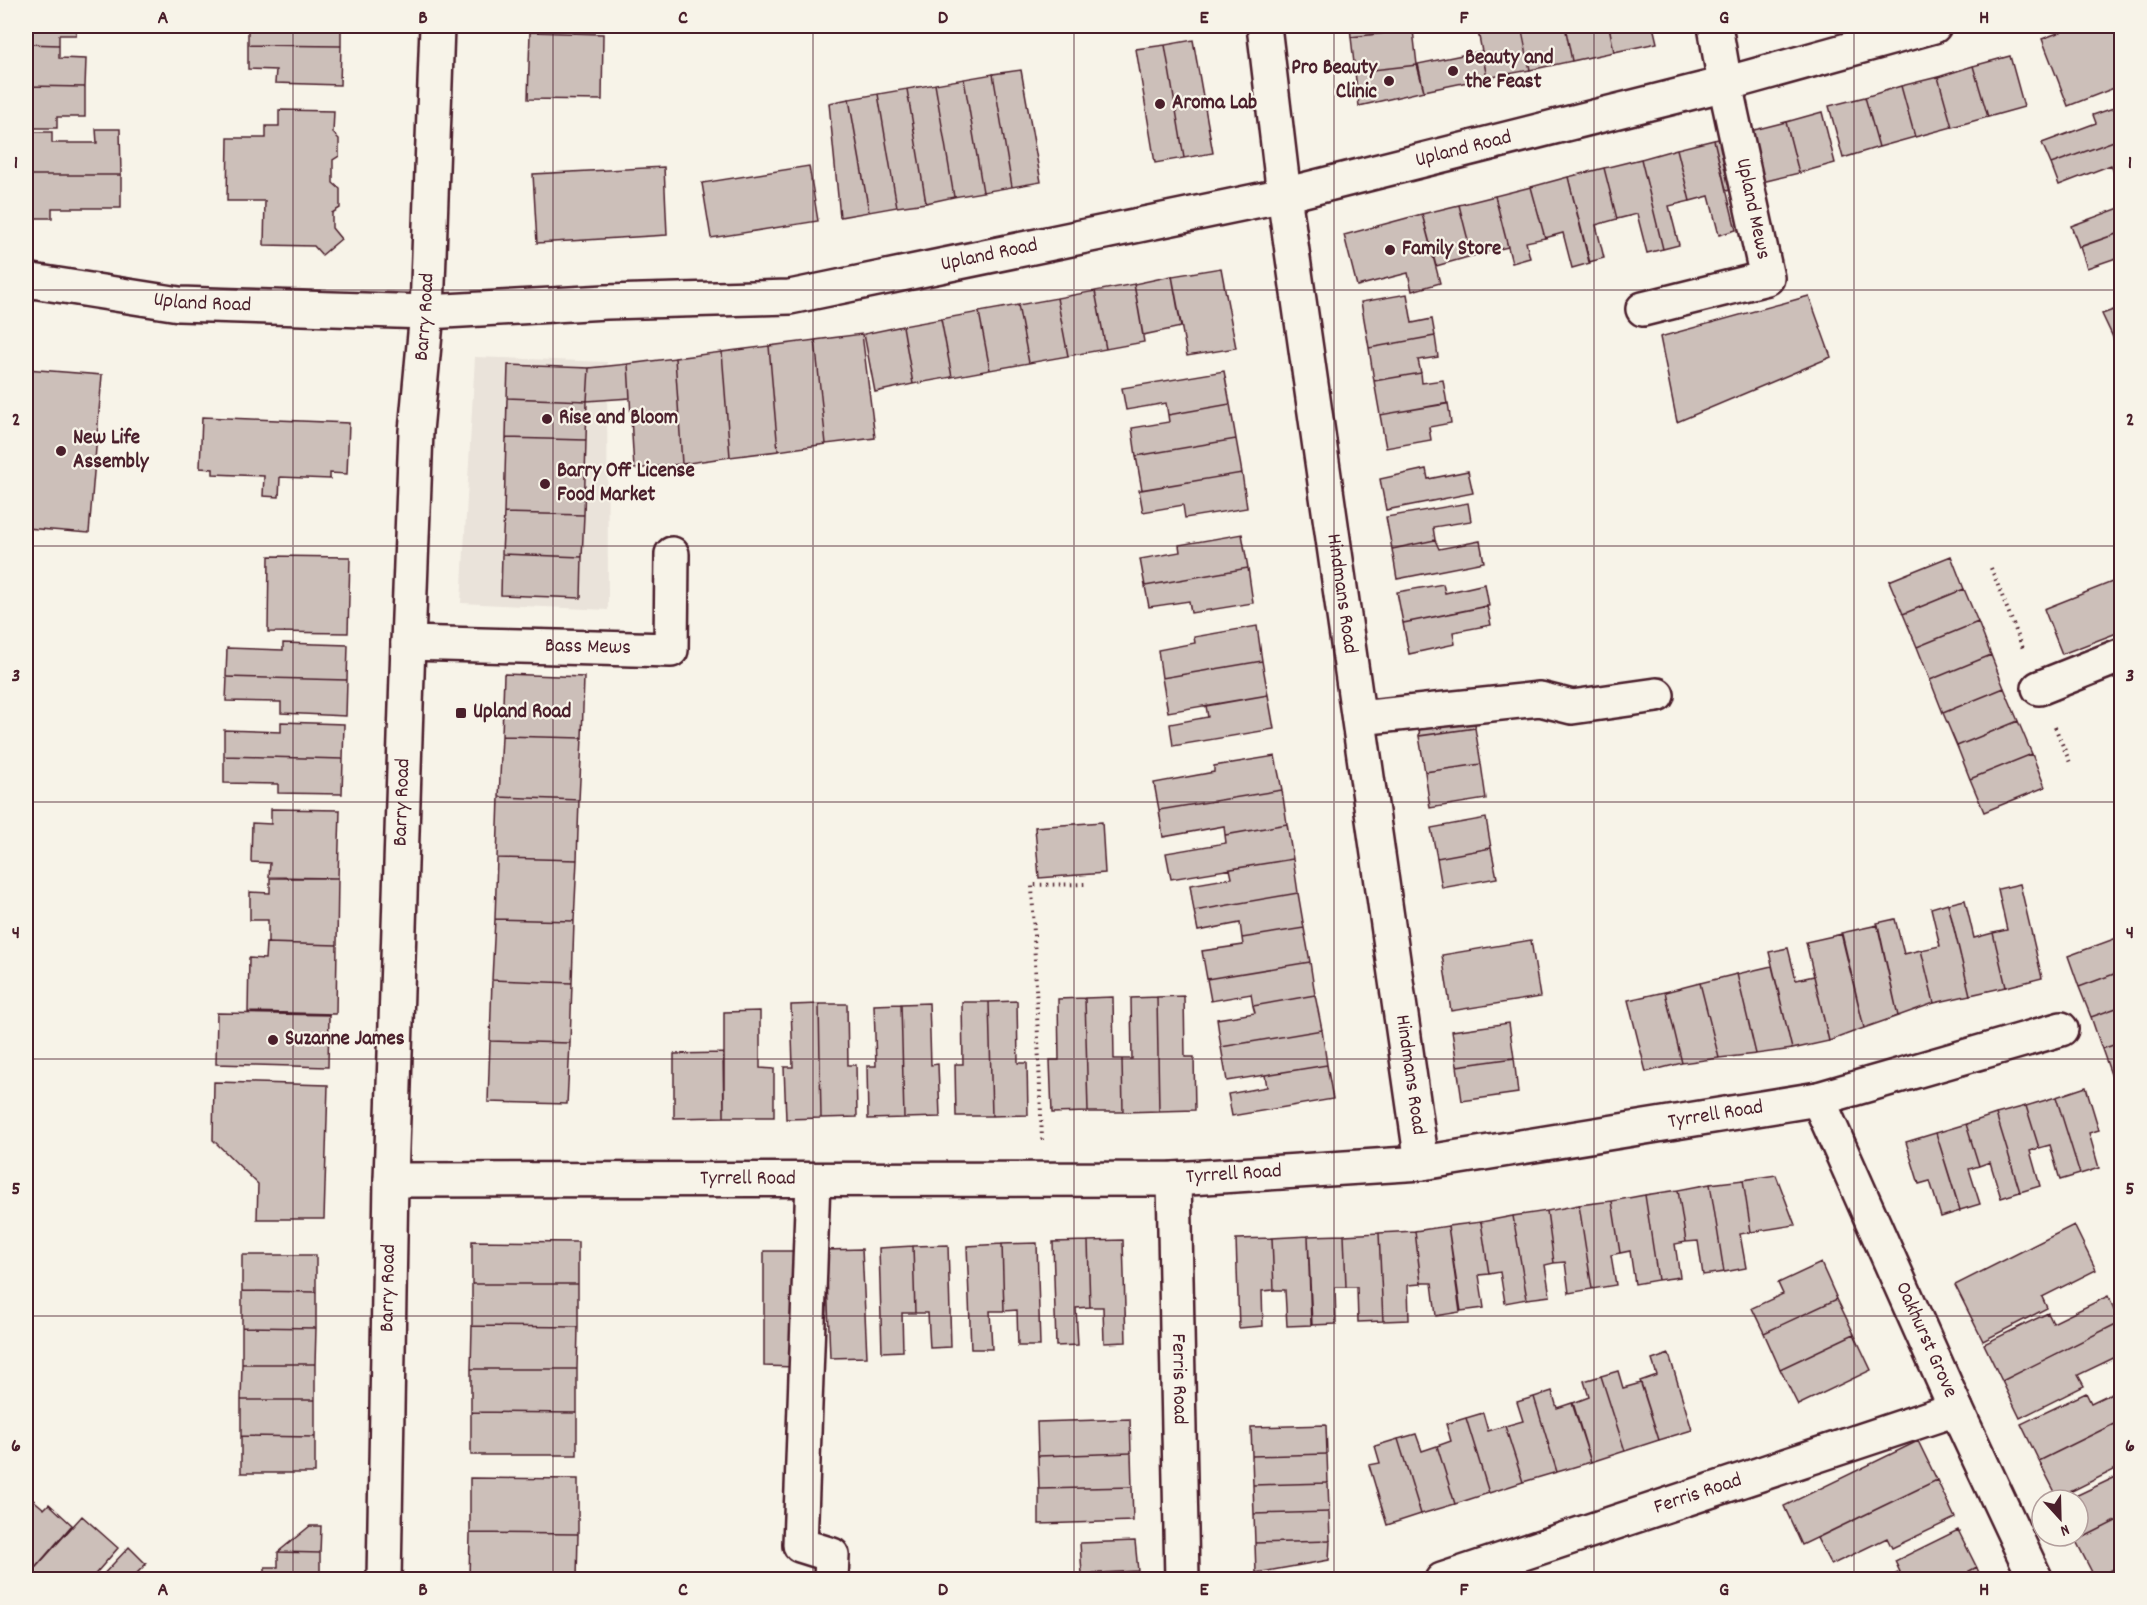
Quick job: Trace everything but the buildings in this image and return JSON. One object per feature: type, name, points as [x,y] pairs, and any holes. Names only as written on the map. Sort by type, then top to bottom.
[{"type":"street","name":"Barry Road","points":[[384,1580],[391,1180],[408,643],[416,431],[427,312],[436,26]]},
{"type":"street","name":"Hindmans Road","points":[[1264,26],[1284,195],[1422,1163]]},
{"type":"street","points":[[1715,26],[1725,84]]},
{"type":"street","name":"Upland Road","points":[[26,280],[179,304],[427,312],[606,302],[790,297],[1284,195],[1725,84],[1934,26]]},
{"type":"street","name":"Upland Mews","points":[[1643,309],[1767,278],[1725,84]]},
{"type":"street","name":"Bass Mews","points":[[408,643],[671,650],[672,554]]},
{"type":"street","points":[[2039,688],[2121,655]]},
{"type":"street","points":[[1359,718],[1540,699],[1572,706],[1657,695]]},
{"type":"street","name":"Tyrrell Road","points":[[391,1180],[1174,1179],[1422,1163],[1818,1099],[2061,1029]]},
{"type":"street","name":"Oakhurst Grove","points":[[1818,1099],[1956,1409],[2036,1580]]},
{"type":"street","name":"Ferris Road","points":[[1174,1179],[1182,1580]]},
{"type":"street","points":[[813,1180],[800,1545],[832,1555],[831,1580]]},
{"type":"street","name":"Ferris Road","points":[[1442,1580],[1956,1409]]},
{"type":"path","points":[[1044,1179],[1032,885],[1088,884]]},
{"type":"shaded area","points":[[475,357],[607,362],[608,610],[461,603]]},
{"type":"place","name":"Beauty and the Feast","points":[[1453,71]]},
{"type":"place","name":"Pro Beauty Clinic","points":[[1389,81]]},
{"type":"place","name":"Aroma Lab","points":[[1160,104]]},
{"type":"place","name":"Family Store","points":[[1390,250]]},
{"type":"place","name":"Rise and Bloom","points":[[547,419]]},
{"type":"place","name":"New Life Assembly","points":[[61,451]]},
{"type":"place","name":"Barry Off License Food Market","points":[[545,484]]},
{"type":"place","name":"Upland Road","points":[[461,713]]},
{"type":"place","name":"Suzanne James","points":[[273,1040]]}]
